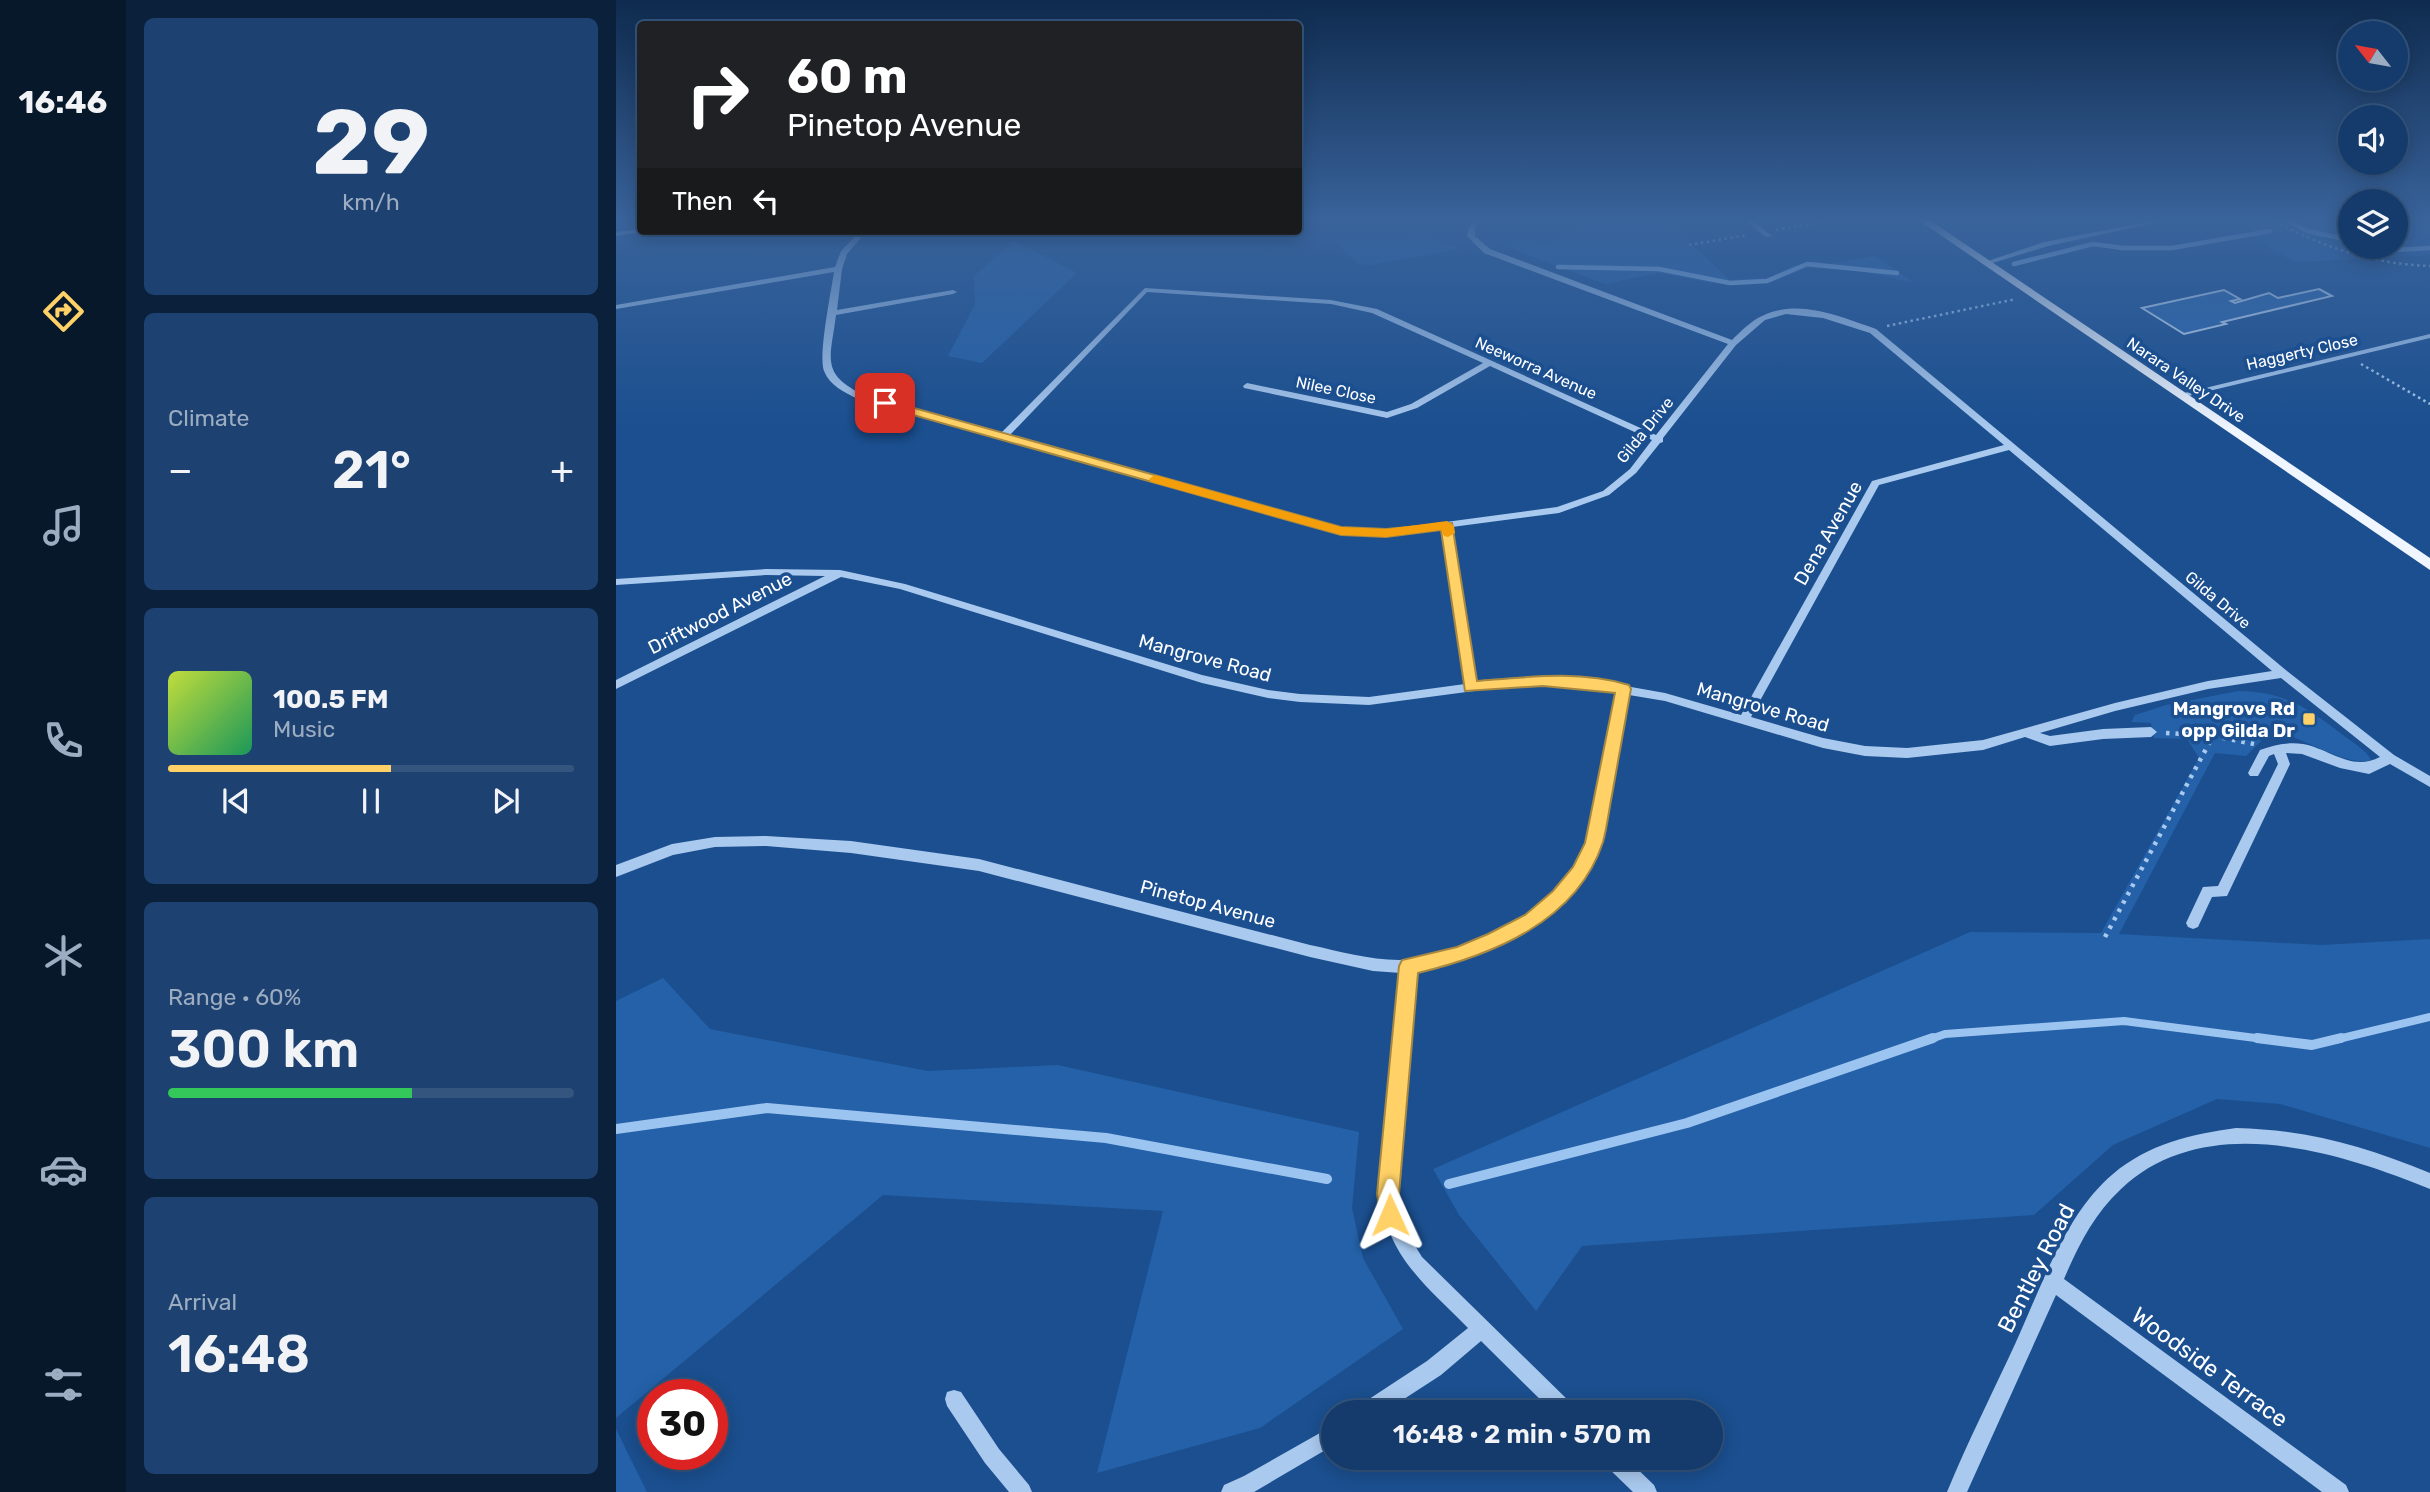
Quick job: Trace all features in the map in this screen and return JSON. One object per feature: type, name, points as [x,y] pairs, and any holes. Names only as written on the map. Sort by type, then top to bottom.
[{"type":"main road","name":"Narara Valley Drive","points":[[2028,291],[2430,565]]},
{"type":"street","points":[[616,307],[712,291]]},
{"type":"street","name":"Gilda Drive","points":[[836,291],[826,363],[830,377],[836,384],[861,397],[1341,531],[1386,533],[1539,514],[1592,499],[1618,485],[1660,440],[1733,343],[1752,326],[1774,314],[1807,313],[1868,329],[2283,674],[2390,758],[2430,782]]},
{"type":"street","name":"Neeworra Avenue","points":[[1004,436],[1144,291]]},
{"type":"street","name":"Neeworra Avenue","points":[[1155,291],[1331,302],[1374,311],[1660,440]]},
{"type":"street","points":[[1594,291],[1733,343]]},
{"type":"street","points":[[833,313],[953,292]]},
{"type":"street","name":"Haggerty Close","points":[[2179,395],[2430,336]]},
{"type":"street","name":"Nilee Close","points":[[1247,386],[1387,415],[1414,406],[1490,363]]},
{"type":"street","name":"Dena Avenue","points":[[1744,719],[1875,483],[2008,447]]},
{"type":"street","points":[[1447,526],[1471,687]]},
{"type":"street","name":"Mangrove Road","points":[[616,582],[766,572],[840,573],[901,586],[1202,679],[1268,694],[1369,701],[1471,687],[1543,681],[1586,683],[1624,689],[1744,719],[1823,743],[1865,751],[1970,747],[2208,685],[2283,674]]},
{"type":"street","name":"Driftwood Avenue","points":[[616,685],[840,573]]},
{"type":"street","name":"Pinetop Avenue","points":[[616,871],[672,850],[715,842],[766,841],[851,846],[979,865],[1310,951],[1358,961],[1409,966],[1457,955],[1495,940],[1532,920],[1559,897],[1579,872],[1594,843],[1624,689]]},
{"type":"street","points":[[2026,733],[2050,741],[2103,734],[2151,732]]},
{"type":"street","points":[[2254,773],[2264,753],[2278,748],[2303,749],[2340,763],[2369,769],[2390,758]]},
{"type":"street","points":[[2193,923],[2208,891],[2222,892],[2284,764],[2278,748]]},
{"type":"street","points":[[1409,966],[1388,1194],[1390,1215],[1400,1242],[1416,1263],[1554,1400]]},
{"type":"street","name":"Bentley Road","points":[[1956,1492],[2074,1236],[2096,1204],[2123,1176],[2157,1155],[2193,1143],[2236,1136],[2279,1137],[2336,1146],[2430,1181]]},
{"type":"street","name":"Woodside Terrace","points":[[2052,1281],[2339,1492]]},
{"type":"street","points":[[1385,1400],[1434,1368],[1482,1328]]},
{"type":"street","points":[[954,1399],[992,1456],[1022,1492]]},
{"type":"street","points":[[1231,1492],[1321,1442]]},
{"type":"street","points":[[1624,1470],[1647,1492]]},
{"type":"path","points":[[1868,329],[2034,295]]},
{"type":"path","points":[[2346,356],[2430,404]]},
{"type":"path","points":[[2151,732],[2213,736],[2278,748]]},
{"type":"path","points":[[2105,937],[2213,736]]},
{"type":"shaded area","points":[[975,291],[1058,291],[982,363],[948,356],[975,304]]},
{"type":"shaded area","points":[[2238,691],[2269,694],[2295,703],[2318,716],[2354,743],[2371,760],[2351,760],[2338,756],[2277,731],[2268,734],[2246,756],[2215,753],[2119,934],[2321,945],[2430,939],[2430,1148],[2280,1104],[2217,1099],[2113,1145],[2034,1215],[1582,1246],[1536,1311],[1459,1215],[1433,1169],[1970,932],[2101,933],[2199,758],[2187,739],[2154,738],[2151,723],[2131,722],[2135,715],[2166,705]]},
{"type":"shaded area","points":[[663,978],[710,1029],[928,1071],[1058,1065],[1359,1132],[1352,1208],[1363,1258],[1403,1329],[1260,1428],[1097,1473],[1163,1211],[883,1195],[663,1379],[637,1379],[637,1400],[616,1418],[616,1001]]},
{"type":"shaded area","points":[[616,1429],[647,1492],[616,1492]]},
{"type":"building","points":[[2221,291],[2240,299],[2231,301],[2235,303],[2269,293],[2278,298],[2312,291],[2322,291],[2332,296],[2222,322],[2226,324],[2184,334],[2142,308]]},
{"type":"waterway","points":[[2334,1040],[2430,1017]]},
{"type":"waterway","points":[[1928,1040],[1945,1034],[2124,1021],[2271,1040]]},
{"type":"waterway","points":[[1449,1184],[1687,1123],[1933,1038]]},
{"type":"waterway","points":[[2257,1038],[2312,1045],[2341,1038]]},
{"type":"waterway","points":[[616,1129],[767,1108],[1106,1138],[1327,1179]]},
{"type":"slow traffic","points":[[1155,479],[1341,531],[1386,533],[1447,526],[1448,533]]},
{"type":"place","name":"Mangrove Rd opp Gilda Dr","points":[[2309,719]]},
{"type":"route","points":[[885,403],[1341,531],[1386,533],[1447,526],[1471,687],[1543,681],[1586,683],[1624,689],[1594,843],[1579,872],[1559,897],[1532,920],[1495,940],[1457,955],[1409,966],[1388,1194],[1390,1215]]}]
